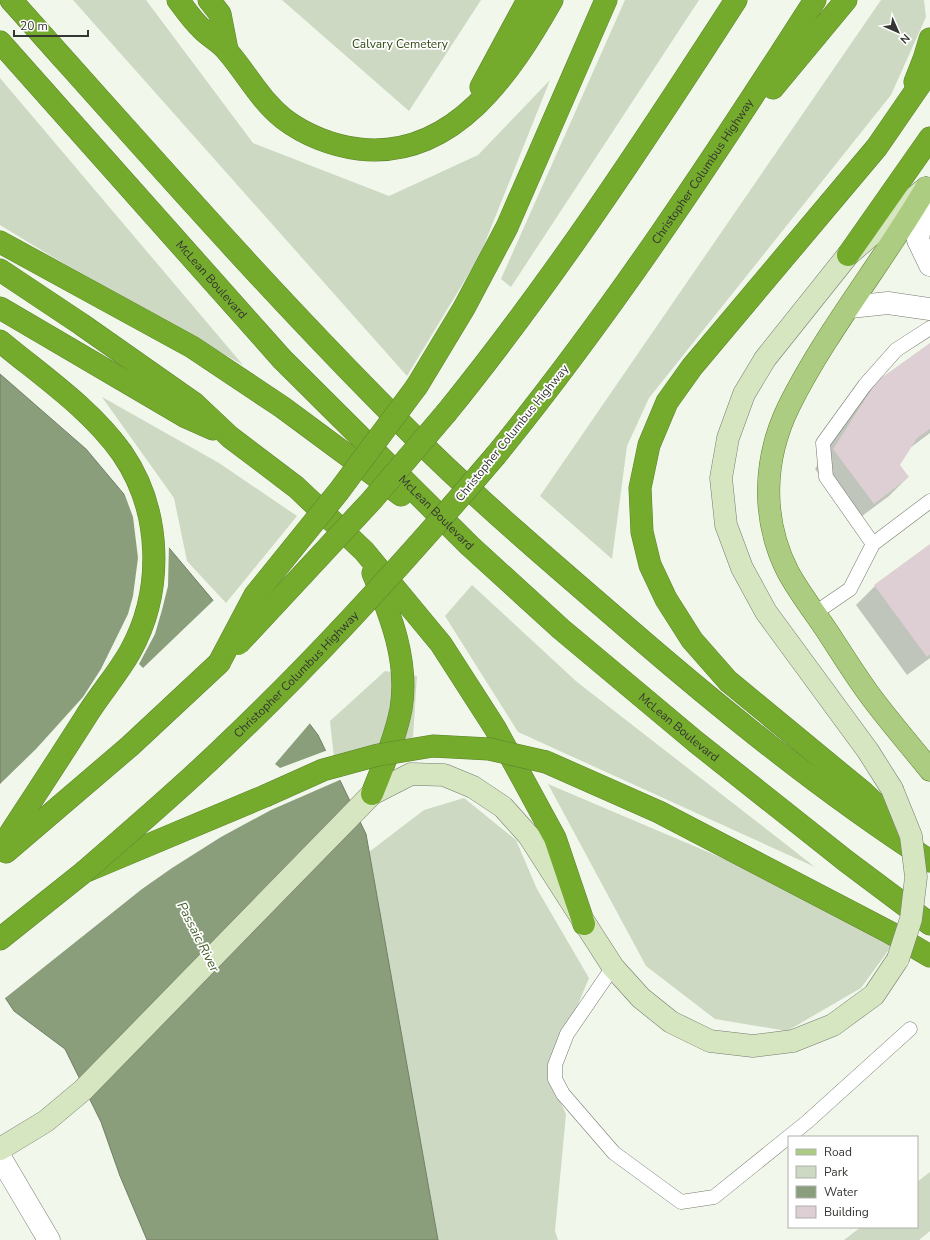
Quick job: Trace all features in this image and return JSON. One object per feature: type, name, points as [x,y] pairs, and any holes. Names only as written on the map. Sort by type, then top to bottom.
[{"type":"highway","points":[[11,0],[207,219],[377,398],[483,502],[683,676],[871,823],[930,861]]},
{"type":"highway","points":[[178,0],[200,28],[228,50],[268,105],[285,119],[303,131],[346,147],[369,150],[418,143],[443,131],[466,114],[492,90],[512,66],[530,39],[552,0]]},
{"type":"highway","points":[[209,0],[220,14],[228,50]]},
{"type":"highway","points":[[466,114],[528,0]]},
{"type":"highway","points":[[219,663],[255,595],[339,491],[417,386],[464,308],[507,227],[606,0]]},
{"type":"highway","points":[[0,857],[130,746],[219,663],[372,500],[447,412],[539,295],[585,229],[736,0]]},
{"type":"highway","name":"Christopher Columbus Highway","points":[[0,939],[84,872],[225,746],[298,674],[398,568],[496,455],[583,344],[707,167],[815,0]]},
{"type":"highway","points":[[707,167],[846,0]]},
{"type":"highway","points":[[902,110],[924,60],[930,39]]},
{"type":"highway","name":"McLean Boulevard","points":[[0,42],[282,359],[470,546],[561,629],[684,732],[846,862],[930,924]]},
{"type":"highway","points":[[930,70],[877,147],[692,367],[671,397],[648,445],[640,488],[642,532],[650,565],[666,599],[692,640],[728,681],[864,793],[930,857]]},
{"type":"highway","points":[[848,255],[930,138]]},
{"type":"highway","points":[[0,242],[143,320],[237,376],[282,407],[470,546]]},
{"type":"highway","points":[[0,270],[81,324],[195,404],[230,437],[296,487],[364,551],[441,644],[495,728],[555,838],[584,924]]},
{"type":"highway","points":[[0,308],[186,417],[230,437]]},
{"type":"highway","points":[[0,341],[81,408],[107,435],[122,454],[134,474],[143,496],[150,519],[154,542],[152,589],[145,618],[130,652],[92,706],[0,850]]},
{"type":"highway","points":[[364,551],[385,602],[397,637],[403,675],[401,709],[394,736],[390,750],[372,794]]},
{"type":"highway","points":[[84,872],[323,770],[378,755],[433,746],[488,749],[546,762],[659,812],[889,932],[930,956]]},
{"type":"main road","points":[[0,1149],[46,1121],[64,1108],[372,794],[411,774],[444,775],[473,787],[503,807],[529,836],[584,924],[613,966],[641,998],[671,1022],[710,1041],[753,1046],[793,1041],[833,1025],[874,995],[898,959],[911,918],[916,877],[911,836],[892,789],[868,751],[766,612],[742,568],[726,525],[721,478],[728,438],[744,394],[765,358],[848,255],[928,184]]},
{"type":"main road","points":[[928,184],[904,225],[816,358],[790,406],[780,427],[768,476],[768,502],[771,524],[778,548],[788,572],[868,693],[930,770]]},
{"type":"street","points":[[928,184],[918,240],[930,265]]},
{"type":"street","points":[[850,307],[888,303],[930,309]]},
{"type":"street","points":[[0,1157],[49,1240]]},
{"type":"lane","points":[[873,544],[826,477],[823,443],[865,385],[896,350],[930,328]]},
{"type":"lane","points":[[815,613],[850,589],[873,544],[930,501]]},
{"type":"lane","points":[[613,966],[567,1034],[555,1065],[556,1079],[563,1094],[614,1153],[681,1202],[714,1197],[788,1137]]},
{"type":"lane","points":[[790,1136],[910,1029]]},
{"type":"green space","points":[[73,0],[146,0],[253,143],[389,196],[478,155],[550,80],[480,255],[407,376]]},
{"type":"green space","name":"Calvary Cemetery","points":[[282,0],[481,0],[409,111]]},
{"type":"green space","points":[[625,0],[699,0],[511,287],[501,279]]},
{"type":"green space","points":[[881,0],[924,0],[926,17],[891,95],[649,398],[627,446],[612,559],[540,496]]},
{"type":"green space","points":[[0,78],[243,365],[51,256],[0,225]]},
{"type":"green space","points":[[102,397],[219,463],[297,516],[226,603],[187,561],[174,498]]},
{"type":"green space","points":[[472,585],[577,682],[815,867],[518,732],[445,616]]},
{"type":"green space","points":[[385,671],[417,676],[413,737],[334,758],[330,721]]},
{"type":"green space","points":[[548,784],[741,866],[893,944],[861,988],[787,1031],[715,1019],[646,966]]},
{"type":"green space","points":[[464,798],[516,840],[537,889],[589,978],[548,1076],[566,1114],[555,1231],[558,1240],[438,1240],[369,852],[424,810]]},
{"type":"green space","points":[[930,1172],[930,1231],[919,1240],[844,1240],[860,1228],[918,1228],[918,1181]]},
{"type":"water","name":"Passaic River","points":[[0,374],[86,449],[243,636],[318,735],[366,834],[438,1240],[147,1240],[120,1176],[101,1122],[65,1049],[14,1011],[0,990]]},
{"type":"pier","points":[[123,490],[169,544],[168,586],[162,610],[155,634],[139,664],[143,668],[215,599],[245,635],[311,722],[275,764],[280,768],[328,750],[342,779],[271,810],[221,837],[172,868],[142,889],[4,999],[0,993],[0,784],[36,749],[83,697],[101,669],[128,614],[133,596],[138,558],[133,517]]},
{"type":"building","points":[[930,343],[930,429],[917,438],[900,465],[909,477],[874,504],[833,449],[877,381]]},
{"type":"building","points":[[930,544],[930,654],[927,657],[874,585]]}]
